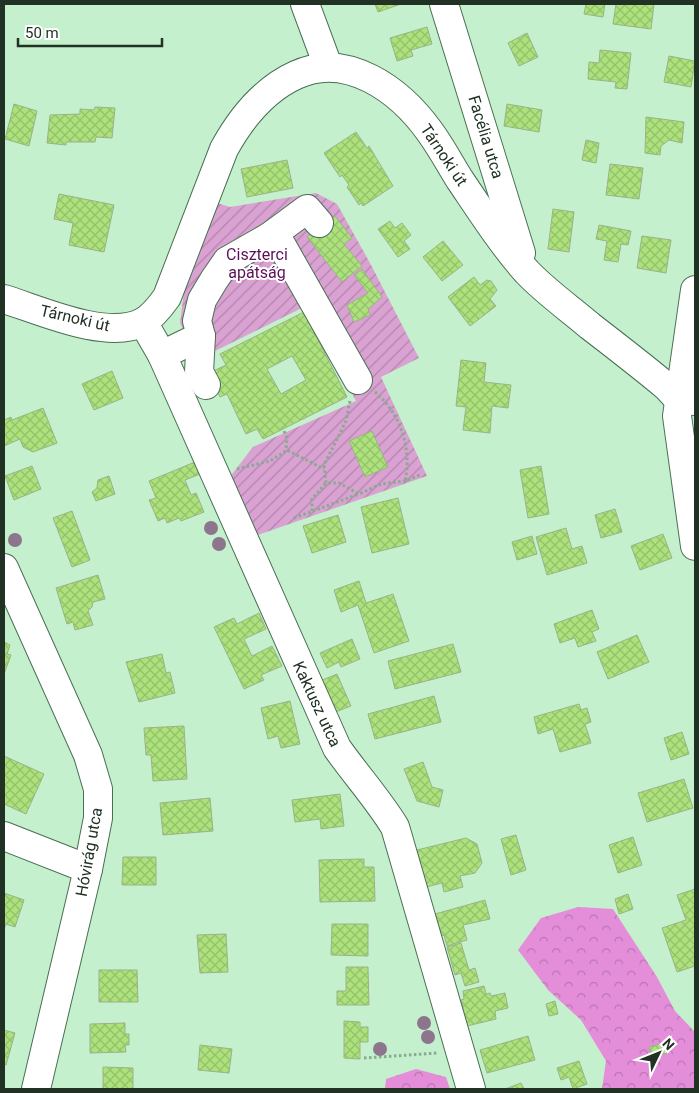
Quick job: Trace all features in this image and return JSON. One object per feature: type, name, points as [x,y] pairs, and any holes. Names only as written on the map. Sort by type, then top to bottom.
[{"type":"street","points":[[306,4],[328,66]]},
{"type":"street","name":"Facélia utca","points":[[444,4],[526,271]]},
{"type":"street","name":"Tárnoki út","points":[[4,299],[79,322],[115,328],[142,322],[158,310],[174,283],[224,149],[235,128],[270,90],[311,68],[328,66],[349,69],[369,77],[415,115],[430,131],[486,218],[526,271],[554,297],[660,382],[687,401]]},
{"type":"street","points":[[206,385],[199,372],[201,336],[198,321],[199,314],[202,300],[227,261],[269,237],[307,209],[319,223]]},
{"type":"street","points":[[269,237],[282,246],[359,383]]},
{"type":"street","points":[[695,290],[684,381],[687,401],[678,416],[695,546]]},
{"type":"street","name":"Kaktusz utca","points":[[142,322],[162,355],[337,748],[355,774],[380,802],[395,827],[472,1089]]},
{"type":"street","points":[[162,355],[201,336]]},
{"type":"street","name":"Hóvirág utca","points":[[4,568],[88,755],[98,789],[98,818],[88,869],[36,1089]]},
{"type":"street","points":[[4,836],[88,869]]},
{"type":"path","points":[[326,483],[324,465],[346,421],[350,400],[359,383],[376,392],[391,408],[407,444],[408,465],[404,481]]},
{"type":"path","points":[[284,431],[287,438],[286,451]]},
{"type":"path","points":[[286,451],[324,470]]},
{"type":"path","points":[[237,469],[270,461],[286,451]]},
{"type":"path","points":[[294,518],[381,484],[404,481],[420,475]]},
{"type":"path","points":[[312,511],[312,499],[326,483],[339,483],[359,494]]},
{"type":"path","points":[[364,1058],[431,1054]]},
{"type":"green space","name":"Ciszterci apátság","points":[[316,193],[337,204],[419,358],[381,377],[427,476],[255,536],[245,513],[247,511],[245,506],[242,507],[229,478],[253,447],[356,401],[306,306],[197,360],[180,323],[184,292],[214,202],[230,207]]},
{"type":"green space","points":[[578,907],[613,909],[657,977],[675,1011],[695,1032],[695,1089],[602,1089],[606,1061],[581,1020],[548,990],[518,950],[541,918]]},
{"type":"green space","points":[[416,1069],[446,1077],[450,1089],[385,1089],[386,1079]]},
{"type":"building","points":[[375,4],[401,4],[378,12]]},
{"type":"building","points":[[586,4],[605,4],[603,17],[584,14]]},
{"type":"building","points":[[616,4],[654,4],[651,29],[613,24]]},
{"type":"building","points":[[427,27],[432,44],[411,50],[413,56],[397,61],[390,38]]},
{"type":"building","points":[[527,33],[538,57],[519,66],[508,43]]},
{"type":"building","points":[[600,50],[631,53],[627,89],[615,88],[616,82],[588,79],[589,62],[599,63]]},
{"type":"building","points":[[669,56],[695,61],[691,87],[664,82]]},
{"type":"building","points":[[14,104],[37,111],[29,146],[5,139]]},
{"type":"building","points":[[507,104],[542,110],[539,132],[504,126]]},
{"type":"building","points":[[95,107],[115,108],[112,138],[96,137],[95,142],[66,142],[66,145],[47,143],[50,115],[80,114],[80,109],[94,110]]},
{"type":"building","points":[[646,117],[684,122],[682,143],[669,140],[661,146],[660,155],[645,153]]},
{"type":"building","points":[[356,132],[367,148],[369,146],[393,186],[363,206],[361,203],[359,205],[347,187],[349,185],[342,175],[340,177],[324,153]]},
{"type":"building","points":[[586,140],[599,143],[596,163],[582,160]]},
{"type":"building","points":[[287,160],[293,188],[247,197],[241,169]]},
{"type":"building","points":[[610,164],[643,168],[639,199],[606,195]]},
{"type":"building","points":[[59,194],[114,205],[104,252],[69,245],[73,223],[54,219]]},
{"type":"building","points":[[553,209],[574,212],[569,252],[548,249]]},
{"type":"building","points":[[335,216],[352,238],[344,244],[362,266],[342,282],[307,237]]},
{"type":"building","points":[[390,221],[395,228],[402,223],[411,235],[404,241],[410,249],[398,257],[378,229]]},
{"type":"building","points":[[599,225],[631,231],[628,245],[621,244],[618,262],[604,260],[607,241],[596,239]]},
{"type":"building","points":[[642,236],[671,240],[666,273],[637,268]]},
{"type":"building","points":[[443,241],[463,265],[442,281],[423,257]]},
{"type":"building","points":[[362,269],[382,297],[368,309],[370,315],[354,322],[347,305],[368,293],[354,275]]},
{"type":"building","points":[[474,277],[480,285],[487,280],[491,281],[497,290],[490,299],[496,306],[470,326],[448,297]]},
{"type":"building","points":[[304,312],[347,397],[263,439],[257,429],[246,434],[227,394],[220,397],[209,373],[226,365],[220,354]],"holes":[[[292,356],[306,380],[281,394],[267,369]]]},
{"type":"building","points":[[461,360],[486,363],[484,382],[511,385],[508,408],[492,406],[490,433],[463,430],[466,407],[456,406]]},
{"type":"building","points":[[112,371],[123,398],[94,410],[82,384]]},
{"type":"building","points":[[43,408],[57,443],[33,452],[23,447],[20,439],[4,446],[4,420],[11,417],[12,420]]},
{"type":"building","points":[[372,431],[388,467],[365,477],[349,441]]},
{"type":"building","points":[[195,462],[200,474],[185,480],[191,495],[196,493],[204,512],[181,521],[179,518],[167,523],[165,518],[158,521],[149,500],[156,498],[149,481]]},
{"type":"building","points":[[32,466],[41,489],[14,500],[5,476]]},
{"type":"building","points":[[541,466],[549,514],[528,518],[520,470]]},
{"type":"building","points":[[109,476],[115,494],[96,501],[92,492],[97,488],[98,480]]},
{"type":"building","points":[[398,498],[409,544],[372,553],[361,507]]},
{"type":"building","points":[[615,509],[622,532],[601,538],[595,515]]},
{"type":"building","points":[[72,511],[90,560],[72,567],[53,518]]},
{"type":"building","points":[[338,515],[346,542],[312,553],[303,526]]},
{"type":"building","points":[[566,528],[572,549],[582,546],[587,563],[547,575],[536,537]]},
{"type":"building","points":[[663,534],[672,558],[640,570],[631,546]]},
{"type":"building","points":[[532,536],[537,554],[517,560],[512,542]]},
{"type":"building","points":[[98,575],[105,599],[93,602],[92,607],[88,611],[93,625],[75,630],[73,622],[67,624],[56,588]]},
{"type":"building","points":[[359,581],[366,603],[393,594],[409,641],[374,653],[358,605],[341,612],[334,590]]},
{"type":"building","points":[[592,610],[599,629],[592,632],[596,641],[578,647],[575,638],[560,643],[554,624]]},
{"type":"building","points":[[259,613],[266,629],[244,639],[252,656],[272,646],[282,666],[261,675],[264,680],[244,689],[214,627],[234,618],[237,624]]},
{"type":"building","points":[[637,635],[649,662],[608,679],[597,652]]},
{"type":"building","points":[[352,639],[360,659],[341,667],[339,662],[327,668],[320,653]]},
{"type":"building","points":[[4,642],[10,645],[7,654],[11,655],[4,674]]},
{"type":"building","points":[[453,644],[461,672],[395,689],[388,661]]},
{"type":"building","points":[[162,654],[166,673],[170,672],[175,693],[139,702],[126,662]]},
{"type":"building","points":[[337,674],[351,706],[333,713],[320,681]]},
{"type":"building","points":[[434,696],[441,722],[375,739],[368,714]]},
{"type":"building","points":[[290,701],[300,744],[281,748],[278,736],[268,739],[261,708]]},
{"type":"building","points":[[579,704],[581,710],[587,708],[591,722],[585,724],[591,743],[560,752],[553,729],[538,734],[534,717]]},
{"type":"building","points":[[184,726],[187,779],[153,781],[151,755],[146,755],[144,728]]},
{"type":"building","points":[[682,732],[689,754],[671,760],[664,738]]},
{"type":"building","points":[[4,756],[44,774],[26,814],[4,804]]},
{"type":"building","points":[[423,762],[432,787],[443,790],[439,807],[417,801],[404,769]]},
{"type":"building","points":[[684,779],[693,808],[647,822],[638,793]]},
{"type":"building","points":[[340,794],[344,826],[321,829],[320,819],[295,822],[292,800]]},
{"type":"building","points":[[210,798],[213,831],[163,835],[160,803]]},
{"type":"building","points":[[516,835],[526,870],[511,875],[501,839]]},
{"type":"building","points":[[633,837],[642,865],[618,873],[609,845]]},
{"type":"building","points":[[466,838],[477,844],[482,863],[475,873],[460,876],[463,887],[444,892],[442,883],[426,887],[417,850]]},
{"type":"building","points":[[123,857],[156,857],[156,885],[122,885]]},
{"type":"building","points":[[364,859],[364,867],[374,867],[375,901],[320,902],[319,860]]},
{"type":"building","points":[[695,889],[695,966],[677,972],[662,928],[686,920],[677,895]]},
{"type":"building","points":[[4,893],[24,900],[15,927],[6,924],[4,929]]},
{"type":"building","points":[[628,894],[633,909],[619,914],[615,899]]},
{"type":"building","points":[[485,900],[490,919],[463,925],[467,940],[447,946],[444,935],[441,936],[435,914]]},
{"type":"building","points":[[332,924],[368,924],[368,956],[331,955]]},
{"type":"building","points":[[226,934],[228,972],[200,973],[197,935]]},
{"type":"building","points":[[461,943],[469,970],[475,968],[479,982],[465,986],[461,973],[455,975],[447,947]]},
{"type":"building","points":[[346,967],[368,967],[369,1005],[337,1005],[337,991],[346,991]]},
{"type":"building","points":[[99,970],[137,970],[138,1002],[99,1002]]},
{"type":"building","points":[[484,986],[486,994],[490,993],[491,996],[505,993],[508,1008],[495,1011],[496,1019],[467,1026],[461,1000],[464,999],[463,991]]},
{"type":"building","points":[[555,1001],[558,1014],[549,1016],[546,1004]]},
{"type":"building","points":[[344,1021],[360,1022],[360,1027],[368,1027],[368,1042],[360,1042],[360,1059],[344,1058]]},
{"type":"building","points":[[125,1023],[125,1034],[129,1034],[129,1045],[125,1045],[126,1052],[90,1053],[90,1024]]},
{"type":"building","points":[[4,1030],[15,1033],[6,1065],[4,1064]]},
{"type":"building","points":[[528,1036],[535,1060],[487,1073],[480,1050]]},
{"type":"building","points":[[664,1043],[667,1053],[652,1057],[649,1047]]},
{"type":"building","points":[[200,1045],[232,1049],[229,1073],[198,1070]]},
{"type":"building","points":[[579,1061],[587,1084],[573,1089],[569,1077],[561,1080],[557,1068]]},
{"type":"building","points":[[103,1067],[133,1068],[133,1089],[103,1089]]},
{"type":"building","points":[[521,1083],[524,1089],[505,1089]]}]
